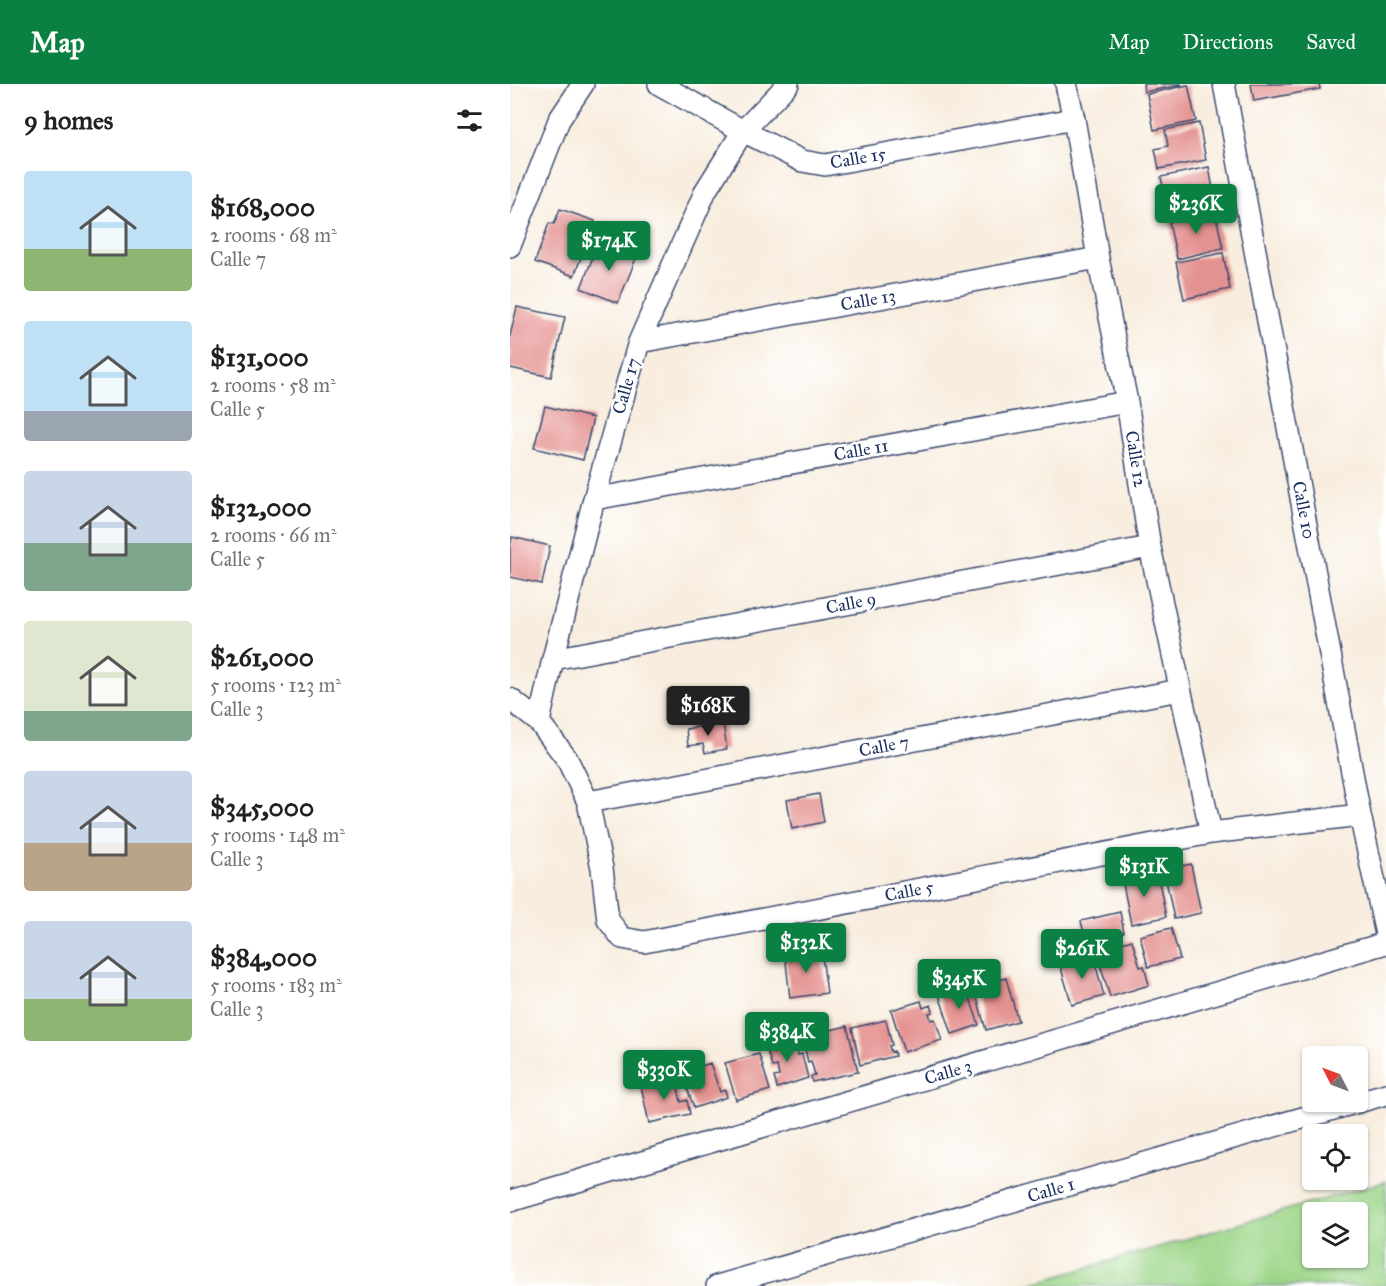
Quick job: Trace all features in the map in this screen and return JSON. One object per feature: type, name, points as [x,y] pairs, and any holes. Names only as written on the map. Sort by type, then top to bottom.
[{"type":"street","points":[[510,246],[559,120],[583,84]]},
{"type":"street","name":"Calle 15","points":[[659,84],[802,161],[825,165],[1074,119]]},
{"type":"street","name":"Calle 17","points":[[539,722],[594,499],[639,342],[706,190],[743,131],[788,84]]},
{"type":"street","name":"Calle 12","points":[[1066,84],[1127,402],[1150,547],[1211,833]]},
{"type":"street","name":"Calle 10","points":[[1224,84],[1360,815],[1377,846],[1386,934]]},
{"type":"street","name":"Calle 13","points":[[639,342],[1098,258]]},
{"type":"street","name":"Calle 11","points":[[594,499],[1127,402]]},
{"type":"street","name":"Calle 9","points":[[553,659],[1150,547]]},
{"type":"street","name":"Calle 7","points":[[588,802],[1180,690]]},
{"type":"street","name":"Calle 5","points":[[510,699],[539,722],[567,759],[588,802],[602,868],[608,920],[622,938],[644,942],[1211,833],[1360,815]]},
{"type":"street","name":"Calle 3","points":[[510,1201],[1386,943]]},
{"type":"street","name":"Calle 1","points":[[717,1286],[1386,1094]]},
{"type":"green space","points":[[1386,1181],[1386,1286],[1024,1286],[1302,1205],[1302,1268],[1368,1268],[1368,1202],[1314,1202],[1355,1190],[1368,1190],[1368,1186]]},
{"type":"building","points":[[1143,84],[1181,84],[1181,85],[1144,92]]},
{"type":"building","points":[[1251,84],[1319,84],[1320,89],[1254,101]]},
{"type":"building","points":[[1188,85],[1196,121],[1154,130],[1147,94]]},
{"type":"building","points":[[1199,123],[1206,160],[1159,169],[1155,149],[1168,146],[1165,130]]},
{"type":"building","points":[[1209,167],[1216,206],[1169,216],[1161,177]]},
{"type":"building","points":[[560,209],[595,221],[574,276],[535,262],[549,223],[554,224]]},
{"type":"building","points":[[1215,211],[1223,248],[1177,259],[1169,222]]},
{"type":"building","points":[[599,241],[637,256],[618,303],[581,288]]},
{"type":"building","points":[[1223,253],[1230,289],[1184,299],[1176,262]]},
{"type":"building","points":[[517,307],[565,317],[551,377],[510,368],[510,336]]},
{"type":"building","points":[[545,406],[593,418],[583,460],[534,448]]},
{"type":"building","points":[[512,537],[550,546],[542,584],[510,577]]},
{"type":"building","points":[[723,723],[727,749],[705,753],[703,744],[688,746],[686,729]]},
{"type":"building","points":[[819,794],[824,822],[792,829],[787,800]]},
{"type":"building","points":[[1191,864],[1201,913],[1174,919],[1164,870]]},
{"type":"building","points":[[1157,871],[1166,917],[1131,924],[1122,879]]},
{"type":"building","points":[[1120,912],[1124,932],[1086,941],[1081,921]]},
{"type":"building","points":[[1171,928],[1180,959],[1148,967],[1140,936]]},
{"type":"building","points":[[1132,940],[1140,967],[1144,966],[1149,985],[1110,997],[1096,951]]},
{"type":"building","points":[[821,949],[827,993],[790,998],[785,954]]},
{"type":"building","points":[[1093,955],[1104,996],[1072,1005],[1060,965]]},
{"type":"building","points":[[1006,978],[1018,1021],[986,1030],[974,987]]},
{"type":"building","points":[[966,986],[979,1025],[952,1034],[939,995]]},
{"type":"building","points":[[921,1001],[923,1008],[931,1005],[933,1012],[929,1013],[931,1020],[935,1019],[942,1040],[904,1052],[891,1010]]},
{"type":"building","points":[[886,1020],[892,1045],[889,1046],[895,1056],[860,1065],[852,1028]]},
{"type":"building","points":[[847,1026],[858,1072],[812,1082],[811,1076],[815,1075],[811,1061],[808,1062],[802,1037]]},
{"type":"building","points":[[789,1040],[791,1046],[798,1045],[798,1055],[802,1054],[808,1078],[777,1088],[774,1077],[779,1076],[777,1066],[772,1067],[766,1047]]},
{"type":"building","points":[[759,1054],[770,1090],[736,1100],[725,1063]]},
{"type":"building","points":[[710,1063],[720,1092],[725,1090],[727,1097],[694,1108],[682,1073]]},
{"type":"building","points":[[676,1078],[681,1102],[687,1100],[690,1114],[649,1123],[641,1086]]}]
